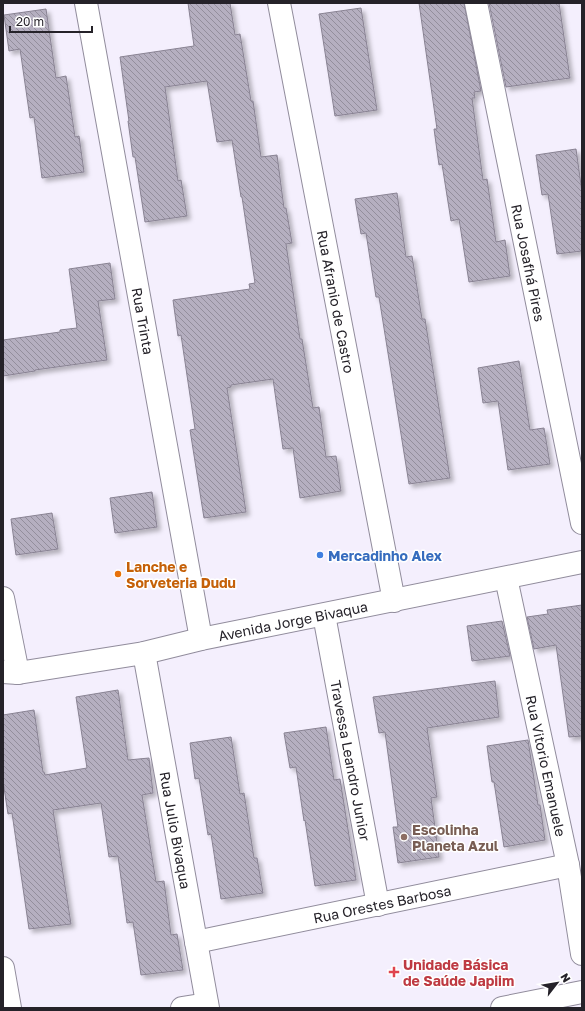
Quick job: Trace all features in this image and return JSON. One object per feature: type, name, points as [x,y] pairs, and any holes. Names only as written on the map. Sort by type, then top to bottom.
[{"type":"street","name":"Rua Trinta","points":[[86,3],[201,639]]},
{"type":"street","name":"Rua Afranio de Castro","points":[[279,3],[394,601]]},
{"type":"street","name":"Rua Josafhá Pires","points":[[476,3],[582,523]]},
{"type":"street","name":"Avenida Jorge Bivaqua","points":[[11,672],[144,653],[201,639],[582,562]]},
{"type":"street","name":"Rua Vitorio Emanuele","points":[[506,578],[568,865],[581,941]]},
{"type":"street","points":[[3,598],[11,672]]},
{"type":"street","name":"Travessa Leandro Junior","points":[[324,615],[378,905]]},
{"type":"street","name":"Rua Julio Bivaqua","points":[[144,653],[208,1006]]},
{"type":"street","name":"Rua Orestes Barbosa","points":[[196,942],[568,865]]},
{"type":"street","points":[[3,968],[10,1008]]},
{"type":"street","points":[[502,1008],[582,992]]},
{"type":"street","points":[[182,1008],[208,1006]]},
{"type":"building","points":[[188,3],[230,3],[235,35],[240,34],[251,101],[253,101],[261,157],[277,155],[284,208],[286,208],[292,243],[286,244],[300,339],[302,339],[313,408],[319,407],[326,457],[336,456],[341,491],[300,498],[293,448],[283,449],[273,379],[231,385],[231,387],[227,388],[246,512],[204,518],[190,430],[195,429],[181,335],[178,336],[173,300],[250,289],[249,284],[255,283],[232,140],[217,142],[207,81],[165,87],[178,181],[181,180],[187,216],[145,222],[135,157],[133,157],[120,57],[194,46]]},
{"type":"building","points":[[419,3],[464,3],[481,91],[474,92],[475,98],[472,98],[483,180],[487,179],[496,242],[505,240],[510,276],[469,282],[459,219],[451,221],[442,164],[439,165],[434,129],[437,129]]},
{"type":"building","points":[[489,3],[559,3],[570,78],[506,87]]},
{"type":"building","points":[[361,8],[377,110],[335,116],[319,14]]},
{"type":"building","points":[[46,9],[56,78],[66,76],[75,137],[79,136],[84,172],[42,178],[34,117],[30,118],[20,49],[9,51],[4,15]]},
{"type":"building","points":[[576,149],[582,192],[582,251],[557,254],[548,194],[542,195],[536,155]]},
{"type":"building","points":[[397,193],[406,257],[412,256],[422,319],[425,319],[450,478],[409,484],[379,297],[376,297],[366,233],[361,234],[355,199]]},
{"type":"building","points":[[110,263],[115,299],[98,301],[107,360],[3,376],[3,340],[60,332],[60,330],[77,328],[69,269]]},
{"type":"building","points":[[519,361],[530,430],[544,428],[550,464],[508,470],[498,401],[483,403],[478,368]]},
{"type":"building","points":[[152,492],[157,527],[115,533],[110,498]]},
{"type":"building","points":[[52,513],[58,549],[16,555],[11,519]]},
{"type":"building","points":[[582,605],[582,736],[569,737],[556,645],[534,649],[527,617],[548,614],[547,610]]},
{"type":"building","points":[[502,621],[510,656],[472,661],[467,626]]},
{"type":"building","points":[[495,681],[499,717],[427,728],[437,797],[431,798],[439,857],[398,863],[393,827],[398,827],[385,732],[379,733],[373,697]]},
{"type":"building","points":[[118,690],[128,760],[149,758],[153,793],[142,795],[156,882],[164,881],[171,935],[177,934],[183,970],[141,975],[133,922],[127,923],[118,856],[109,857],[101,803],[53,810],[71,924],[29,929],[12,813],[8,814],[3,781],[3,715],[34,710],[43,772],[45,775],[87,768],[76,697]]},
{"type":"building","points":[[326,727],[334,780],[340,779],[356,880],[315,886],[296,767],[290,768],[284,733]]},
{"type":"building","points":[[231,737],[240,794],[244,793],[254,858],[257,858],[263,893],[221,899],[211,834],[208,835],[199,778],[195,779],[190,743]]},
{"type":"building","points":[[528,740],[545,840],[504,847],[487,746]]},
{"type":"place","name":"Mercadinho Alex","points":[[320,555]]},
{"type":"place","name":"Lanche e Sorveteria Dudu","points":[[118,574]]},
{"type":"place","name":"Escolinha Planeta Azul","points":[[404,837]]},
{"type":"place","name":"Unidade Básica de Saúde Japiim","points":[[394,972]]}]
